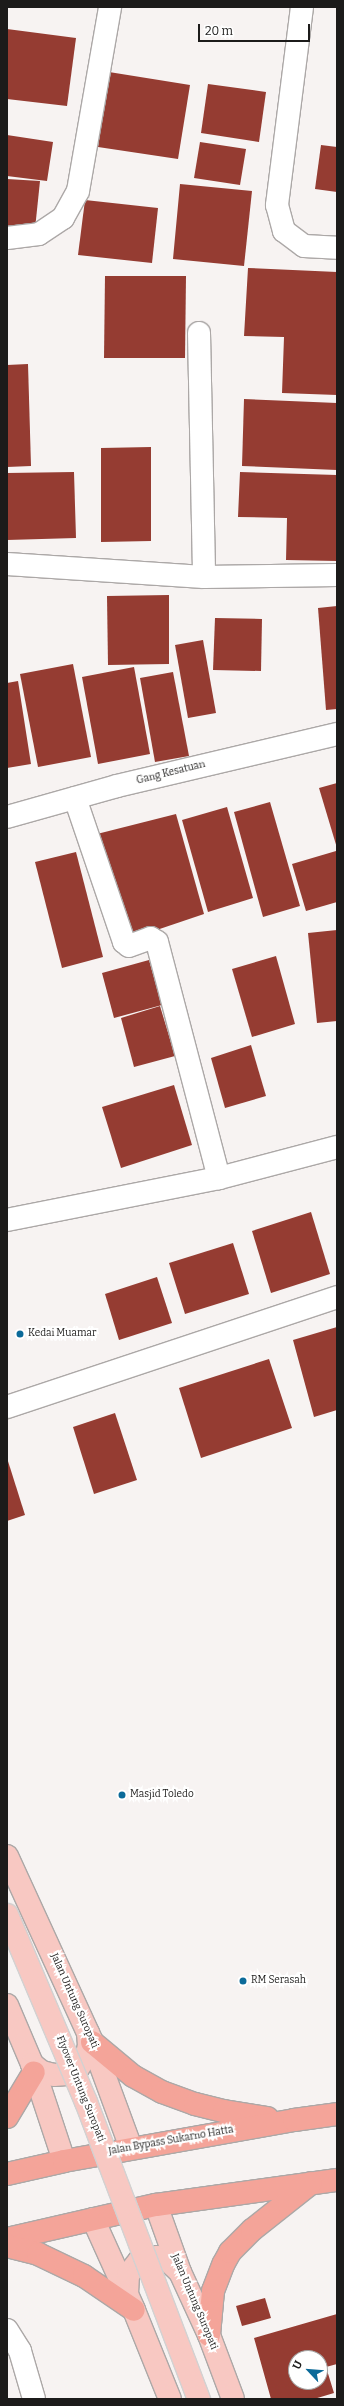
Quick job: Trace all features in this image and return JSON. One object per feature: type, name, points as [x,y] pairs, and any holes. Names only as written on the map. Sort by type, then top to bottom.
[{"type":"highway","points":[[90,2038],[133,2076],[177,2098],[224,2111],[257,2117],[294,2120]]},
{"type":"highway","points":[[7,2117],[33,2068]]},
{"type":"highway","name":"Jalan Bypass Sukarno Hatta","points":[[7,2174],[64,2160],[294,2120],[337,2114]]},
{"type":"highway","points":[[7,2239],[156,2205],[337,2180]]},
{"type":"highway","points":[[208,2335],[213,2291],[230,2252],[252,2230],[312,2183]]},
{"type":"highway","points":[[7,2246],[38,2254],[84,2276],[131,2302]]},
{"type":"main road","name":"Jalan Untung Suropati","points":[[7,1856],[90,2038],[131,2148]]},
{"type":"main road","name":"Flyover Untung Suropati","points":[[7,1915],[86,2102],[199,2399]]},
{"type":"main road","points":[[7,2005],[33,2068],[64,2160]]},
{"type":"main road","points":[[33,2068],[54,2075],[67,2074],[78,2068],[86,2058],[90,2038]]},
{"type":"main road","name":"Jalan Untung Suropati","points":[[156,2205],[180,2272],[208,2335],[233,2399]]},
{"type":"main road","points":[[93,2219],[131,2302],[170,2399]]},
{"type":"main road","points":[[131,2302],[128,2275],[139,2261],[157,2257],[166,2259],[180,2272]]},
{"type":"street","points":[[7,238],[39,234],[63,218],[78,191],[110,7]]},
{"type":"street","points":[[302,7],[277,205],[284,232],[304,246],[337,248]]},
{"type":"street","points":[[199,333],[204,577]]},
{"type":"street","points":[[7,564],[204,577],[337,575]]},
{"type":"street","name":"Gang Kesatuan","points":[[7,817],[75,798],[337,734]]},
{"type":"street","points":[[75,798],[124,942],[129,946],[151,938],[157,942],[219,1178]]},
{"type":"street","points":[[7,1220],[219,1178],[337,1147]]},
{"type":"street","points":[[7,1407],[337,1297]]},
{"type":"street","points":[[7,2330],[20,2351],[34,2399]]},
{"type":"building","points":[[7,29],[76,38],[67,106],[7,99]]},
{"type":"building","points":[[109,72],[190,85],[178,159],[98,147]]},
{"type":"building","points":[[208,84],[266,92],[259,142],[201,133]]},
{"type":"building","points":[[7,135],[53,142],[47,181],[7,176]]},
{"type":"building","points":[[200,142],[246,149],[240,185],[194,178]]},
{"type":"building","points":[[321,145],[337,147],[337,192],[315,189]]},
{"type":"building","points":[[7,179],[40,181],[35,229],[7,227]]},
{"type":"building","points":[[180,184],[252,191],[244,266],[173,259]]},
{"type":"building","points":[[85,200],[158,208],[152,263],[78,255]]},
{"type":"building","points":[[248,268],[337,272],[337,395],[282,393],[284,337],[244,336]]},
{"type":"building","points":[[105,276],[186,276],[185,358],[104,358]]},
{"type":"building","points":[[28,364],[31,466],[7,467],[7,365]]},
{"type":"building","points":[[244,399],[337,403],[337,470],[242,466]]},
{"type":"building","points":[[151,447],[151,541],[101,542],[101,448]]},
{"type":"building","points":[[74,472],[76,538],[7,540],[7,473]]},
{"type":"building","points":[[240,472],[337,475],[337,561],[286,560],[287,518],[238,517]]},
{"type":"building","points":[[169,595],[169,664],[108,665],[107,596]]},
{"type":"building","points":[[337,606],[337,709],[326,710],[318,608]]},
{"type":"building","points":[[215,618],[262,619],[261,671],[213,670]]},
{"type":"building","points":[[203,640],[216,713],[188,718],[175,645]]},
{"type":"building","points":[[73,664],[91,757],[38,767],[20,674]]},
{"type":"building","points":[[134,667],[150,754],[98,764],[82,677]]},
{"type":"building","points":[[173,672],[189,756],[155,762],[140,678]]},
{"type":"building","points":[[18,681],[31,764],[7,768],[7,683]]},
{"type":"building","points":[[337,783],[337,848],[319,788]]},
{"type":"building","points":[[270,802],[300,906],[263,917],[234,812]]},
{"type":"building","points":[[227,807],[253,898],[208,912],[182,820]]},
{"type":"building","points":[[176,814],[204,914],[127,940],[97,834]]},
{"type":"building","points":[[336,851],[337,902],[306,911],[292,864]]},
{"type":"building","points":[[76,852],[103,957],[62,968],[35,862]]},
{"type":"building","points":[[337,930],[337,1021],[317,1023],[308,933]]},
{"type":"building","points":[[276,956],[295,1024],[252,1037],[232,969]]},
{"type":"building","points":[[149,960],[162,1005],[114,1018],[102,973]]},
{"type":"building","points":[[160,1006],[175,1056],[134,1067],[121,1018]]},
{"type":"building","points":[[251,1045],[266,1096],[225,1108],[211,1058]]},
{"type":"building","points":[[174,1085],[192,1145],[121,1168],[102,1107]]},
{"type":"building","points":[[311,1212],[330,1274],[271,1293],[252,1231]]},
{"type":"building","points":[[233,1243],[249,1294],[185,1314],[169,1263]]},
{"type":"building","points":[[157,1277],[172,1323],[119,1340],[105,1294]]},
{"type":"building","points":[[337,1327],[337,1410],[314,1417],[293,1340]]},
{"type":"building","points":[[269,1359],[292,1428],[201,1458],[179,1388]]},
{"type":"building","points":[[115,1413],[137,1480],[94,1494],[73,1427]]},
{"type":"building","points":[[7,1458],[25,1515],[7,1521]]},
{"type":"building","points":[[265,2298],[271,2318],[242,2326],[236,2306]]},
{"type":"building","points":[[337,2314],[337,2364],[328,2366],[328,2350],[288,2350],[288,2390],[328,2390],[328,2374],[334,2393],[314,2399],[271,2399],[254,2338]]},
{"type":"place","name":"Kedai Muamar","points":[[20,1334]]},
{"type":"place","name":"Masjid Toledo","points":[[122,1795]]},
{"type":"place","name":"RM Serasah","points":[[243,1981]]}]
